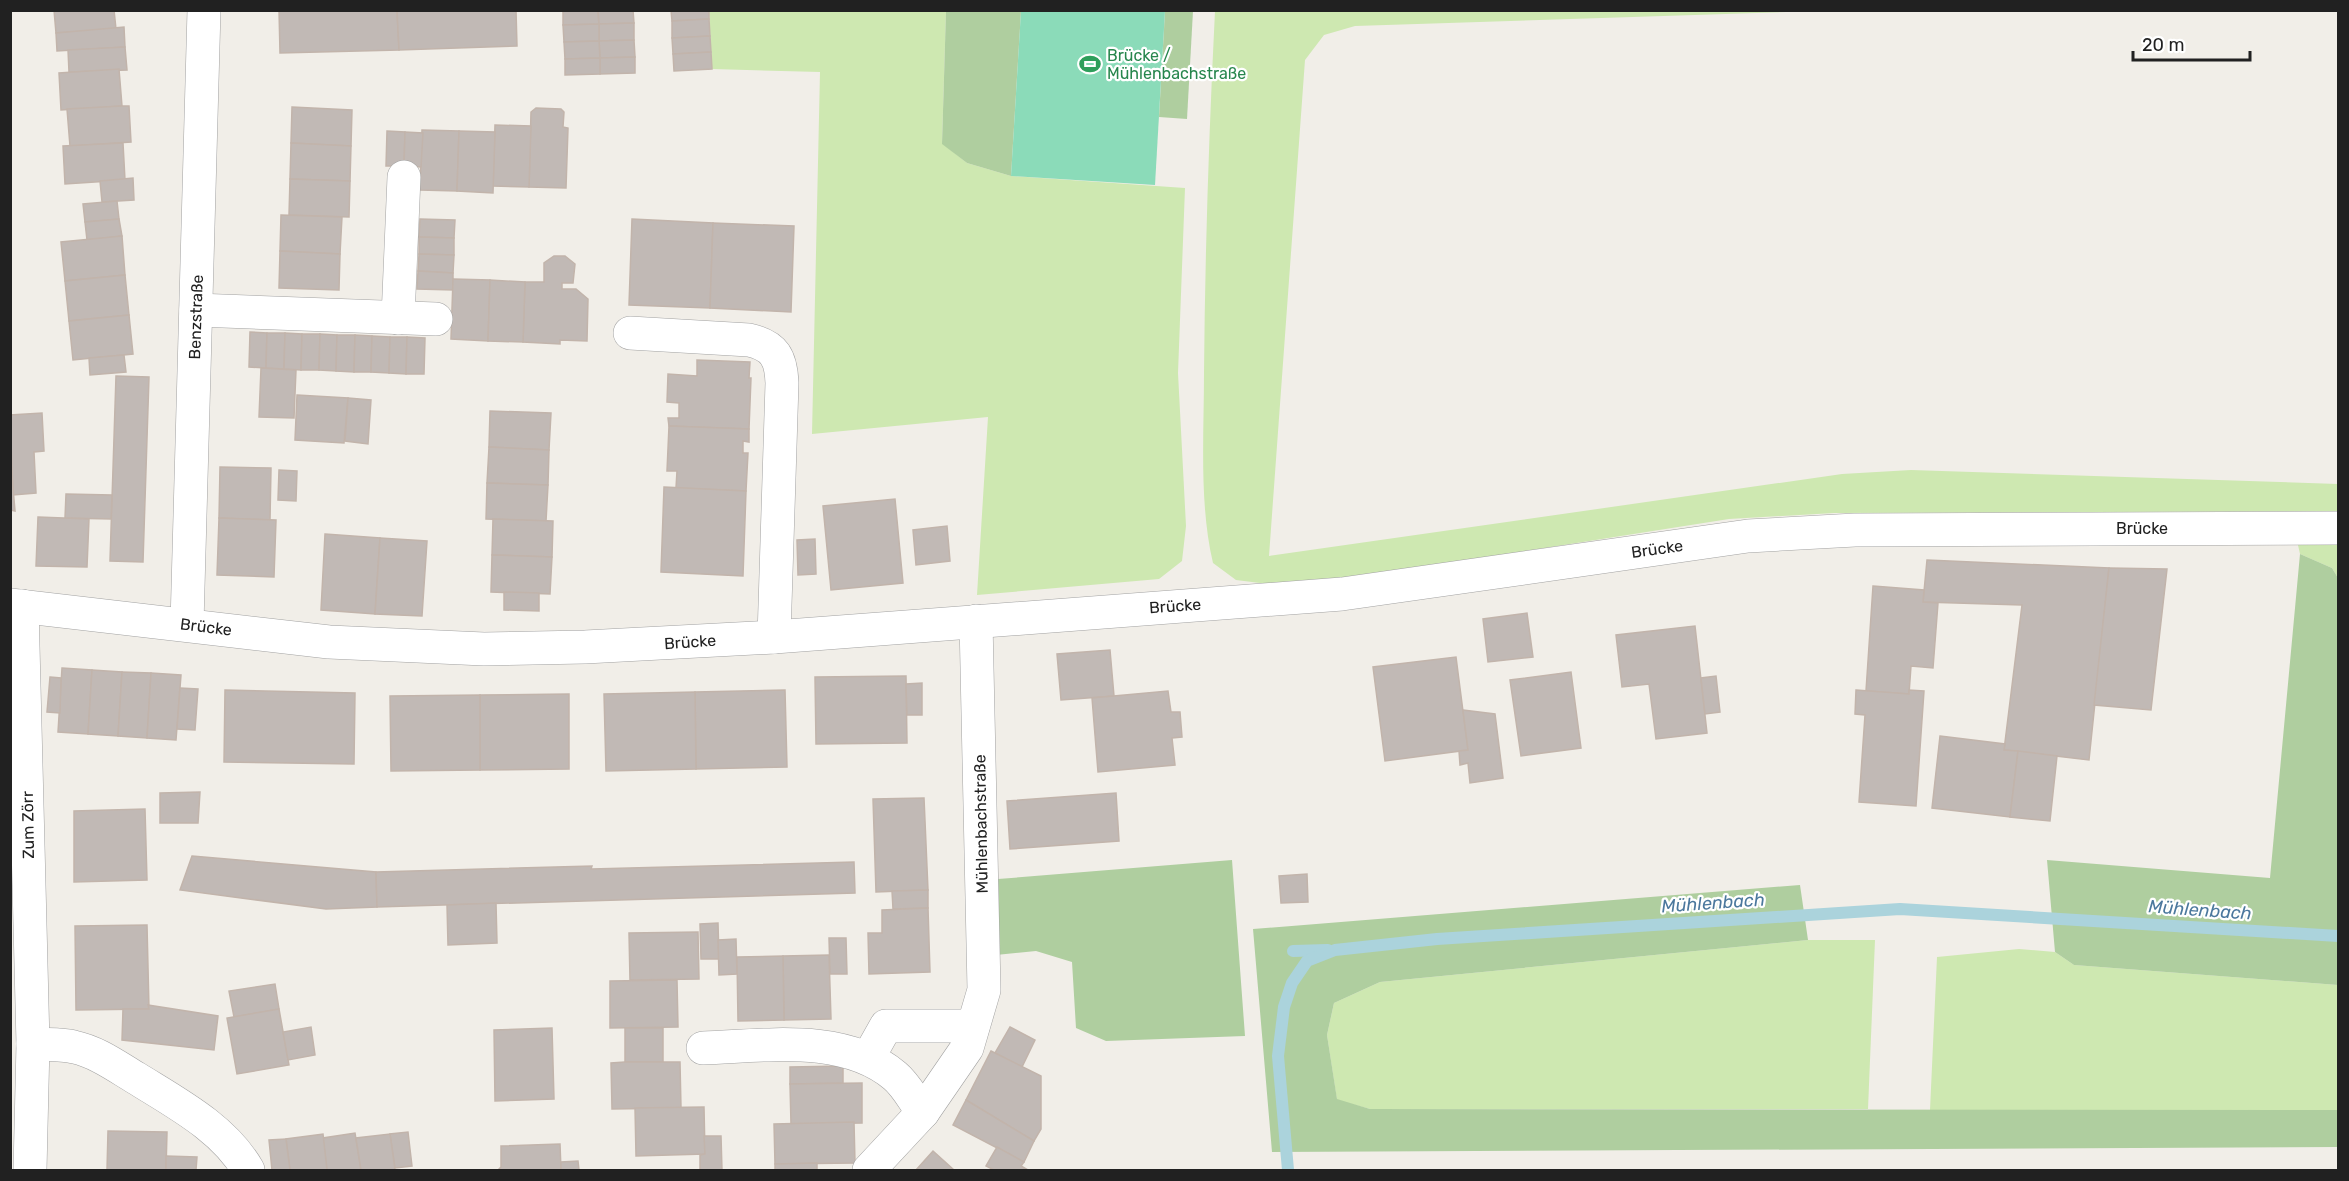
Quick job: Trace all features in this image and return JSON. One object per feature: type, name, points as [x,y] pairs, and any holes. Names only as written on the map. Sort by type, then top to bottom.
[{"type":"street","name":"Benzstraße","points":[[187,624],[204,10]]},
{"type":"street","points":[[398,318],[404,177]]},
{"type":"street","points":[[196,310],[436,319]]},
{"type":"street","points":[[630,333],[749,340],[765,345],[777,357],[781,367],[782,383],[774,637]]},
{"type":"street","name":"Brücke","points":[[16,605],[329,642],[483,649],[597,647],[774,637],[1342,594],[1748,536],[1804,532],[1965,528],[2338,528]]},
{"type":"street","name":"Zum Zörr","points":[[16,605],[33,1044],[30,1170]]},
{"type":"street","name":"Mühlenbachstraße","points":[[869,1170],[923,1112],[967,1048],[984,990],[976,621]]},
{"type":"street","points":[[868,1058],[886,1026],[973,1026]]},
{"type":"street","points":[[33,1044],[73,1047],[93,1053],[111,1063],[188,1110],[229,1144],[248,1170]]},
{"type":"street","points":[[703,1048],[815,1046],[868,1058],[896,1077],[923,1112]]},
{"type":"green space","points":[[709,11],[946,11],[942,143],[967,163],[1011,176],[1185,188],[1178,373],[1186,526],[1182,561],[1159,579],[977,595],[988,417],[812,434],[820,72],[712,69]]},
{"type":"green space","points":[[946,11],[1021,11],[1011,176],[967,163],[942,144]]},
{"type":"green space","name":"Brücke / Mühlenbachstraße","points":[[1021,11],[1165,11],[1155,185],[1011,176]]},
{"type":"green space","points":[[1165,11],[1193,11],[1187,119],[1159,117]]},
{"type":"green space","points":[[1215,11],[1820,11],[1355,26],[1324,35],[1305,60],[1269,556],[1842,474],[1911,470],[2338,484],[2338,511],[1834,513],[1729,519],[1347,579],[1276,585],[1236,580],[1213,563],[1204,493],[1205,282]]},
{"type":"green space","points":[[2338,544],[2338,578],[2332,568],[2300,554],[2298,545]]},
{"type":"green space","points":[[2300,554],[2332,568],[2338,578],[2338,985],[2074,965],[2055,952],[2047,860],[2270,878]]},
{"type":"green space","points":[[1232,860],[1245,1036],[1106,1041],[1076,1028],[1072,962],[1036,951],[986,956],[998,879]]},
{"type":"green space","points":[[1800,885],[1808,940],[1380,982],[1334,1003],[1327,1035],[1337,1099],[1370,1109],[2338,1110],[2338,1147],[1272,1152],[1253,929]]},
{"type":"green space","points":[[1808,940],[1875,940],[1868,1109],[1370,1109],[1337,1100],[1327,1035],[1334,1003],[1380,982]]},
{"type":"green space","points":[[2019,949],[2055,952],[2074,965],[2338,985],[2338,1110],[1930,1110],[1937,957]]},
{"type":"building","points":[[54,10],[114,10],[116,29],[56,33]]},
{"type":"building","points":[[279,10],[397,10],[399,50],[280,53]]},
{"type":"building","points":[[397,10],[516,10],[517,46],[399,50]]},
{"type":"building","points":[[563,10],[598,10],[599,24],[563,25]]},
{"type":"building","points":[[598,10],[633,10],[634,23],[599,24]]},
{"type":"building","points":[[671,10],[709,10],[709,19],[672,21]]},
{"type":"building","points":[[709,19],[710,36],[672,38],[672,21]]},
{"type":"building","points":[[634,23],[634,40],[599,41],[599,24]]},
{"type":"building","points":[[599,24],[599,41],[564,42],[563,25]]},
{"type":"building","points":[[124,27],[125,47],[57,51],[56,33]]},
{"type":"building","points":[[710,36],[711,52],[673,54],[672,38]]},
{"type":"building","points":[[634,40],[635,57],[600,58],[599,41]]},
{"type":"building","points":[[599,41],[600,58],[565,59],[564,42]]},
{"type":"building","points":[[125,47],[127,70],[69,72],[68,50]]},
{"type":"building","points":[[711,52],[712,69],[674,71],[673,54]]},
{"type":"building","points":[[635,57],[635,73],[600,74],[600,58]]},
{"type":"building","points":[[600,58],[600,74],[565,75],[565,59]]},
{"type":"building","points":[[119,69],[122,106],[61,110],[59,73]]},
{"type":"building","points":[[129,106],[131,142],[70,146],[67,109]]},
{"type":"building","points":[[292,107],[352,110],[351,146],[291,143]]},
{"type":"building","points":[[536,108],[561,109],[564,112],[563,127],[568,128],[566,188],[529,187],[531,112]]},
{"type":"building","points":[[495,125],[531,126],[529,187],[493,186]]},
{"type":"building","points":[[422,130],[459,131],[457,191],[420,190]]},
{"type":"building","points":[[387,131],[405,132],[404,166],[386,166]]},
{"type":"building","points":[[459,131],[495,132],[493,193],[457,191]]},
{"type":"building","points":[[405,132],[423,133],[421,167],[404,166]]},
{"type":"building","points":[[123,143],[125,180],[65,184],[63,146]]},
{"type":"building","points":[[291,143],[351,146],[350,181],[290,179]]},
{"type":"building","points":[[133,178],[134,200],[102,202],[100,181]]},
{"type":"building","points":[[290,179],[350,181],[349,217],[289,215]]},
{"type":"building","points":[[117,201],[119,219],[85,222],[83,204]]},
{"type":"building","points":[[281,215],[342,217],[340,254],[280,251]]},
{"type":"building","points":[[119,219],[122,236],[87,240],[85,222]]},
{"type":"building","points":[[420,219],[455,220],[454,238],[419,237]]},
{"type":"building","points":[[632,219],[713,223],[710,308],[629,305]]},
{"type":"building","points":[[713,223],[794,226],[791,312],[710,308]]},
{"type":"building","points":[[122,236],[125,275],[65,281],[61,242]]},
{"type":"building","points":[[419,237],[454,238],[454,255],[419,254]]},
{"type":"building","points":[[280,251],[340,254],[339,290],[279,288]]},
{"type":"building","points":[[419,254],[454,255],[453,273],[418,271]]},
{"type":"building","points":[[554,256],[565,256],[575,264],[573,283],[562,283],[562,289],[576,289],[588,299],[587,341],[560,340],[560,344],[523,342],[525,282],[544,282],[544,263]]},
{"type":"building","points":[[418,271],[453,273],[453,290],[417,289]]},
{"type":"building","points":[[125,275],[129,315],[69,321],[65,281]]},
{"type":"building","points":[[453,279],[490,280],[488,341],[451,339]]},
{"type":"building","points":[[490,280],[525,282],[523,342],[488,341]]},
{"type":"building","points":[[129,315],[133,354],[73,360],[69,321]]},
{"type":"building","points":[[250,332],[267,333],[266,368],[249,367]]},
{"type":"building","points":[[267,333],[285,333],[284,369],[266,368]]},
{"type":"building","points":[[285,333],[302,334],[301,370],[284,369]]},
{"type":"building","points":[[302,334],[320,334],[319,370],[301,370]]},
{"type":"building","points":[[320,334],[337,335],[336,371],[319,370]]},
{"type":"building","points":[[337,335],[355,335],[354,372],[336,371]]},
{"type":"building","points":[[355,335],[372,336],[371,372],[354,372]]},
{"type":"building","points":[[372,336],[390,337],[389,373],[371,372]]},
{"type":"building","points":[[390,337],[407,337],[406,374],[389,373]]},
{"type":"building","points":[[407,337],[425,338],[424,374],[406,374]]},
{"type":"building","points":[[124,355],[126,372],[90,375],[89,358]]},
{"type":"building","points":[[697,360],[750,362],[749,429],[669,426],[668,418],[679,418],[679,403],[667,402],[668,374],[697,376]]},
{"type":"building","points":[[261,368],[296,370],[294,418],[259,417]]},
{"type":"building","points":[[116,376],[149,377],[143,562],[110,561]]},
{"type":"building","points":[[297,395],[348,398],[344,443],[295,440]]},
{"type":"building","points":[[348,398],[371,400],[368,444],[345,441]]},
{"type":"building","points":[[490,411],[551,413],[549,450],[489,447]]},
{"type":"building","points":[[42,413],[44,451],[34,452],[36,493],[13,495],[10,415]]},
{"type":"building","points":[[669,426],[749,429],[749,442],[743,441],[743,453],[748,453],[746,491],[676,488],[677,471],[667,471]]},
{"type":"building","points":[[489,447],[549,450],[548,485],[487,483]]},
{"type":"building","points":[[11,464],[15,511],[10,510]]},
{"type":"building","points":[[220,467],[271,468],[270,520],[219,518]]},
{"type":"building","points":[[279,470],[297,471],[296,501],[278,500]]},
{"type":"building","points":[[487,483],[548,485],[546,521],[486,519]]},
{"type":"building","points":[[664,487],[746,491],[743,576],[661,572]]},
{"type":"building","points":[[66,494],[112,495],[111,519],[65,518]]},
{"type":"building","points":[[895,499],[903,583],[831,590],[823,506]]},
{"type":"building","points":[[38,517],[89,519],[87,567],[36,566]]},
{"type":"building","points":[[219,518],[276,520],[274,577],[217,575]]},
{"type":"building","points":[[493,519],[553,521],[552,557],[492,555]]},
{"type":"building","points":[[947,526],[950,561],[916,565],[913,530]]},
{"type":"building","points":[[325,534],[380,538],[375,614],[321,610]]},
{"type":"building","points":[[380,538],[427,541],[422,616],[375,614]]},
{"type":"building","points":[[815,539],[816,574],[798,575],[797,540]]},
{"type":"building","points":[[492,555],[552,557],[550,594],[491,592]]},
{"type":"building","points":[[1927,560],[2109,568],[2089,760],[2004,750],[2022,605],[1923,602]]},
{"type":"building","points":[[2109,568],[2167,569],[2151,710],[2094,705]]},
{"type":"building","points":[[1873,586],[1924,590],[1923,602],[1938,603],[1933,668],[1911,666],[1909,694],[1866,691]]},
{"type":"building","points":[[504,592],[539,593],[539,611],[504,610]]},
{"type":"building","points":[[1527,613],[1533,657],[1488,662],[1483,619]]},
{"type":"building","points":[[1695,626],[1707,733],[1656,739],[1649,684],[1622,687],[1616,635]]},
{"type":"building","points":[[1110,650],[1114,696],[1061,700],[1057,654]]},
{"type":"building","points":[[1456,657],[1468,750],[1385,761],[1373,667]]},
{"type":"building","points":[[62,668],[92,670],[88,734],[58,732]]},
{"type":"building","points":[[92,670],[122,672],[118,736],[88,734]]},
{"type":"building","points":[[122,672],[151,673],[147,738],[118,736]]},
{"type":"building","points":[[1571,672],[1581,748],[1521,756],[1510,680]]},
{"type":"building","points":[[151,673],[181,675],[176,740],[147,738]]},
{"type":"building","points":[[906,676],[907,743],[816,744],[815,677]]},
{"type":"building","points":[[1716,676],[1720,712],[1705,714],[1701,678]]},
{"type":"building","points":[[50,677],[61,678],[60,713],[47,712]]},
{"type":"building","points":[[922,683],[922,715],[907,715],[906,684]]},
{"type":"building","points":[[180,688],[198,689],[195,730],[177,729]]},
{"type":"building","points":[[225,690],[355,693],[354,764],[224,762]]},
{"type":"building","points":[[785,690],[787,767],[696,769],[695,692]]},
{"type":"building","points":[[1856,690],[1909,694],[1909,690],[1924,691],[1916,806],[1859,802],[1865,715],[1855,714]]},
{"type":"building","points":[[1168,691],[1171,712],[1180,712],[1182,737],[1172,738],[1175,765],[1098,772],[1092,698]]},
{"type":"building","points":[[695,692],[696,769],[606,771],[604,694]]},
{"type":"building","points":[[569,694],[569,769],[480,770],[480,695]]},
{"type":"building","points":[[480,695],[480,770],[391,771],[390,696]]},
{"type":"building","points":[[1463,710],[1495,714],[1503,778],[1470,783],[1468,763],[1460,765],[1459,751],[1468,750]]},
{"type":"building","points":[[1940,736],[2005,744],[2004,750],[2018,751],[2010,817],[1932,808]]},
{"type":"building","points":[[2018,751],[2057,756],[2050,821],[2010,817]]},
{"type":"building","points":[[200,792],[198,823],[160,823],[160,793]]},
{"type":"building","points":[[1116,793],[1119,841],[1010,849],[1007,801]]},
{"type":"building","points":[[924,798],[928,890],[876,892],[873,799]]},
{"type":"building","points":[[145,809],[147,880],[74,882],[74,811]]},
{"type":"building","points":[[192,856],[376,872],[377,907],[326,909],[180,890]]},
{"type":"building","points":[[854,862],[855,893],[377,907],[376,872]]},
{"type":"building","points":[[1307,874],[1308,902],[1281,903],[1279,876]]},
{"type":"building","points":[[928,890],[928,908],[893,909],[892,891]]},
{"type":"building","points":[[496,903],[497,943],[448,945],[447,905]]},
{"type":"building","points":[[928,908],[930,972],[869,974],[868,933],[882,933],[882,910]]},
{"type":"building","points":[[718,923],[719,959],[701,959],[700,924]]},
{"type":"building","points":[[147,925],[149,1009],[76,1010],[75,926]]},
{"type":"building","points":[[698,932],[699,979],[630,980],[629,933]]},
{"type":"building","points":[[829,938],[846,938],[847,974],[830,974]]},
{"type":"building","points":[[736,939],[737,974],[719,975],[718,940]]},
{"type":"building","points":[[829,955],[831,1019],[784,1020],[783,956]]},
{"type":"building","points":[[783,956],[784,1020],[738,1021],[737,957]]},
{"type":"building","points":[[677,980],[678,1027],[610,1028],[610,981]]},
{"type":"building","points":[[275,984],[279,1009],[234,1017],[229,991]]},
{"type":"building","points":[[148,1005],[218,1016],[214,1050],[122,1040],[123,1009],[149,1009]]},
{"type":"building","points":[[279,1009],[289,1065],[237,1074],[227,1018]]},
{"type":"building","points":[[311,1027],[315,1055],[288,1060],[283,1032]]},
{"type":"building","points":[[1010,1027],[1035,1040],[1022,1067],[995,1053]]},
{"type":"building","points":[[552,1028],[554,1099],[495,1101],[494,1030]]},
{"type":"building","points":[[625,1028],[663,1028],[663,1062],[625,1062]]},
{"type":"building","points":[[991,1051],[1041,1076],[1041,1129],[1034,1141],[966,1100]]},
{"type":"building","points":[[680,1062],[681,1108],[612,1109],[611,1063]]},
{"type":"building","points":[[843,1066],[843,1083],[790,1084],[790,1067]]},
{"type":"building","points":[[862,1083],[862,1123],[791,1124],[790,1084]]},
{"type":"building","points":[[966,1100],[1034,1141],[1024,1162],[953,1125]]},
{"type":"building","points":[[704,1107],[705,1154],[636,1156],[635,1108]]},
{"type":"building","points":[[854,1122],[855,1163],[775,1164],[774,1124]]},
{"type":"building","points":[[108,1131],[167,1132],[166,1170],[107,1170]]},
{"type":"building","points":[[408,1132],[412,1166],[395,1168],[390,1134]]},
{"type":"building","points":[[355,1133],[361,1170],[327,1170],[323,1138]]},
{"type":"building","points":[[323,1134],[327,1170],[290,1170],[286,1139]]},
{"type":"building","points":[[390,1134],[395,1170],[361,1170],[356,1138]]},
{"type":"building","points":[[704,1136],[721,1136],[722,1170],[700,1170],[700,1155],[705,1154]]},
{"type":"building","points":[[286,1139],[290,1170],[272,1170],[269,1140]]},
{"type":"building","points":[[560,1144],[561,1170],[498,1170],[501,1167],[501,1146]]},
{"type":"building","points":[[997,1147],[1024,1162],[1021,1166],[1028,1170],[994,1170],[986,1166]]},
{"type":"building","points":[[933,1151],[954,1170],[916,1170]]},
{"type":"building","points":[[166,1156],[197,1157],[196,1170],[166,1170]]},
{"type":"building","points":[[578,1161],[579,1170],[561,1170],[561,1162]]},
{"type":"building","points":[[817,1163],[817,1170],[775,1170],[775,1164]]},
{"type":"waterway","name":"Mühlenbach","points":[[1288,1170],[1278,1056],[1284,1007],[1292,983],[1307,961],[1335,950],[1437,939],[1900,909],[2338,936]]},
{"type":"waterway","points":[[1293,951],[1328,950]]},
{"type":"place","name":"Brücke / Mühlenbachstraße","points":[[1090,64]]}]
